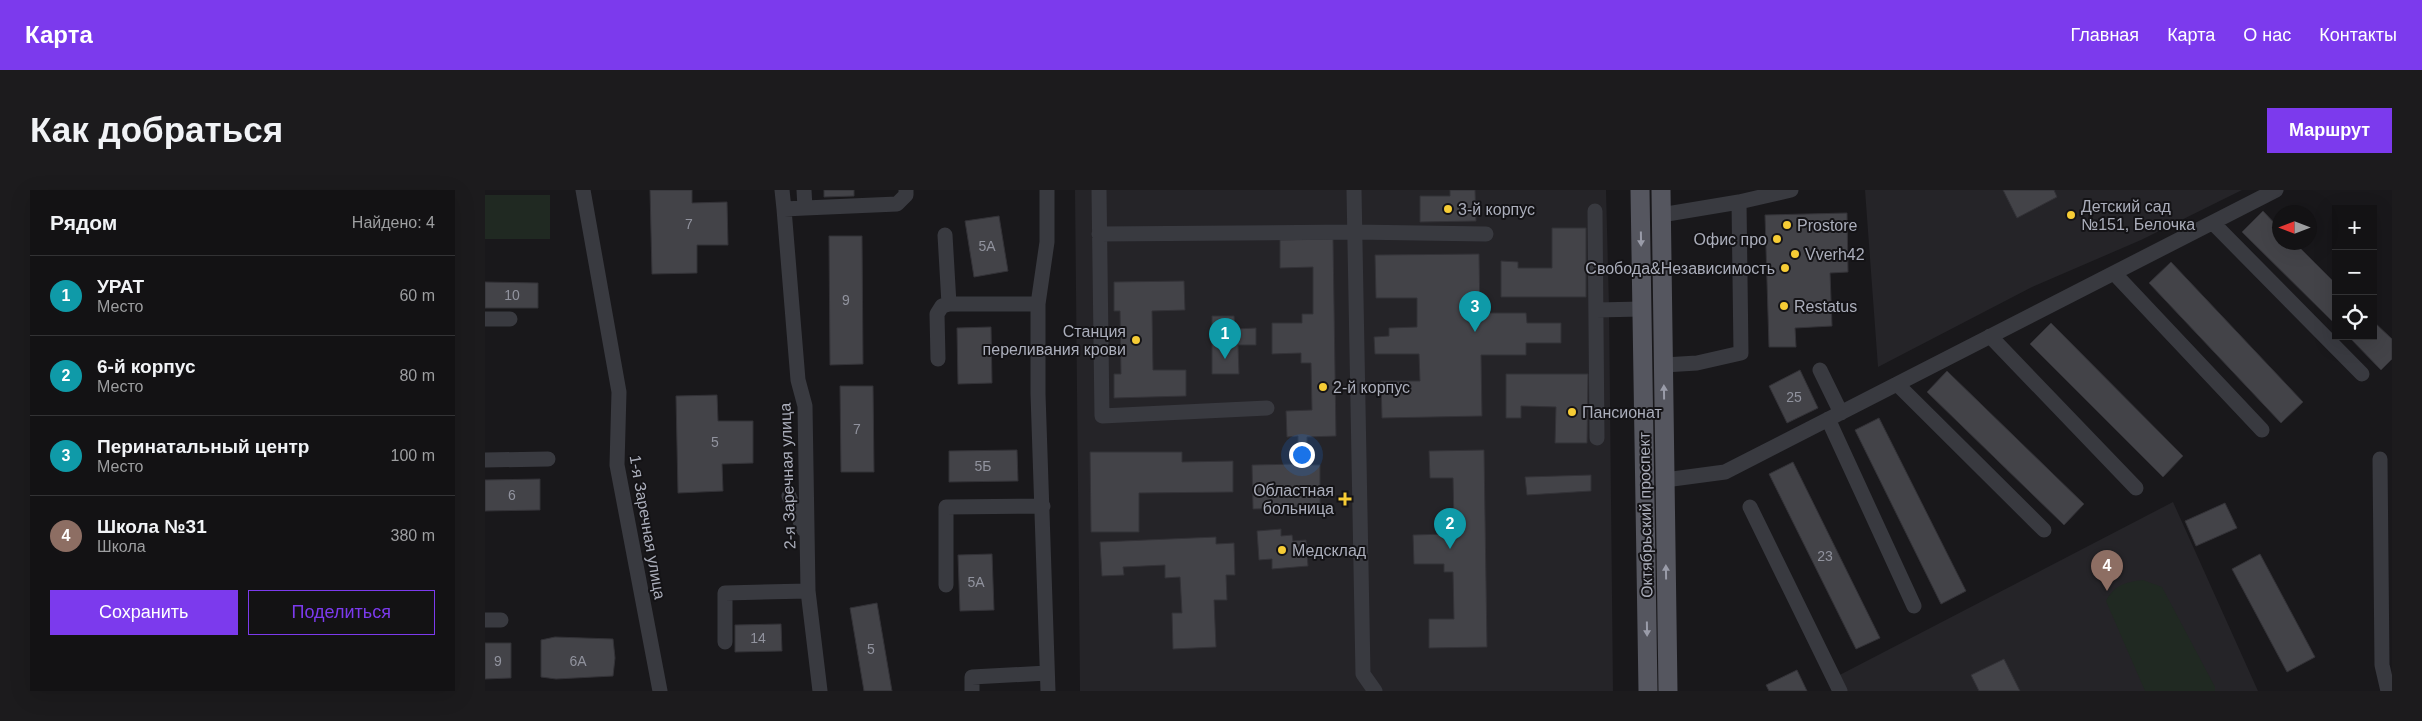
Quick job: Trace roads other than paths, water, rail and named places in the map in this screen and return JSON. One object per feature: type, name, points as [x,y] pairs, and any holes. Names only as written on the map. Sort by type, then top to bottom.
[{"type":"main road","name":"Октябрьский проспект","points":[[1641,190],[1648,691]]},
{"type":"main road","name":"Октябрьский проспект","points":[[1661,190],[1668,691]]},
{"type":"street","name":"1-я Заречная улица","points":[[583,190],[618,385],[617,465],[660,691]]},
{"type":"street","name":"2-я Заречная улица","points":[[782,190],[798,380],[805,406],[808,591],[820,691]]},
{"type":"street","points":[[804,190],[805,208]]},
{"type":"street","points":[[784,209],[805,208],[871,197],[897,204],[906,195],[906,190]]},
{"type":"street","points":[[1047,190],[1047,242],[1038,304],[1048,691]]},
{"type":"street","points":[[1099,190],[1102,416],[1267,408]]},
{"type":"street","points":[[1354,190],[1363,674],[1375,691]]},
{"type":"street","points":[[1661,215],[1739,202],[1791,190]]},
{"type":"street","points":[[1665,480],[1725,472],[2213,222],[2254,195],[2276,190]]},
{"type":"street","points":[[1664,365],[1697,363],[1741,353],[1739,202]]},
{"type":"street","points":[[1595,211],[1597,438]]},
{"type":"street","points":[[2213,222],[2362,374]]},
{"type":"street","points":[[1099,234],[1354,232],[1486,234]]},
{"type":"street","points":[[945,235],[949,304]]},
{"type":"street","points":[[2114,273],[2262,430]]},
{"type":"street","points":[[938,359],[937,314],[942,306],[949,304],[1038,304]]},
{"type":"street","points":[[1596,310],[1642,309]]},
{"type":"street","points":[[485,319],[510,319]]},
{"type":"street","points":[[1991,336],[2136,488]]},
{"type":"street","points":[[1820,370],[1835,416],[1914,606]]},
{"type":"street","points":[[1897,384],[2044,530]]},
{"type":"street","points":[[485,460],[548,459]]},
{"type":"street","points":[[2381,459],[2382,665],[2388,691]]},
{"type":"street","points":[[789,496],[807,538]]},
{"type":"street","points":[[946,585],[946,507],[1043,506]]},
{"type":"street","points":[[1750,507],[1840,691]]},
{"type":"street","points":[[725,642],[725,593],[808,591]]},
{"type":"street","points":[[485,620],[501,620]]},
{"type":"street","points":[[972,691],[972,677],[1047,673]]},
{"type":"place","name":"3-й корпус","points":[[1448,209]]},
{"type":"place","name":"Детский сад №151, Белочка","points":[[2071,215]]},
{"type":"place","name":"Prostore","points":[[1787,225]]},
{"type":"place","name":"Офис про","points":[[1777,239]]},
{"type":"place","name":"Vverh42","points":[[1795,254]]},
{"type":"place","name":"Свобода&Независимость","points":[[1785,268]]},
{"type":"place","name":"Restatus","points":[[1784,306]]},
{"type":"place","name":"Перинатальный центр","points":[[1475,332]]},
{"type":"place","name":"Станция переливания крови","points":[[1136,340]]},
{"type":"place","name":"УРАТ","points":[[1225,359]]},
{"type":"place","name":"2-й корпус","points":[[1323,387]]},
{"type":"place","name":"Пансионат","points":[[1572,412]]},
{"type":"place","name":"Областная больница","points":[[1345,499]]},
{"type":"place","name":"6-й корпус","points":[[1450,549]]},
{"type":"place","name":"Медсклад","points":[[1282,550]]},
{"type":"place","name":"Школа №31","points":[[2107,591]]}]
